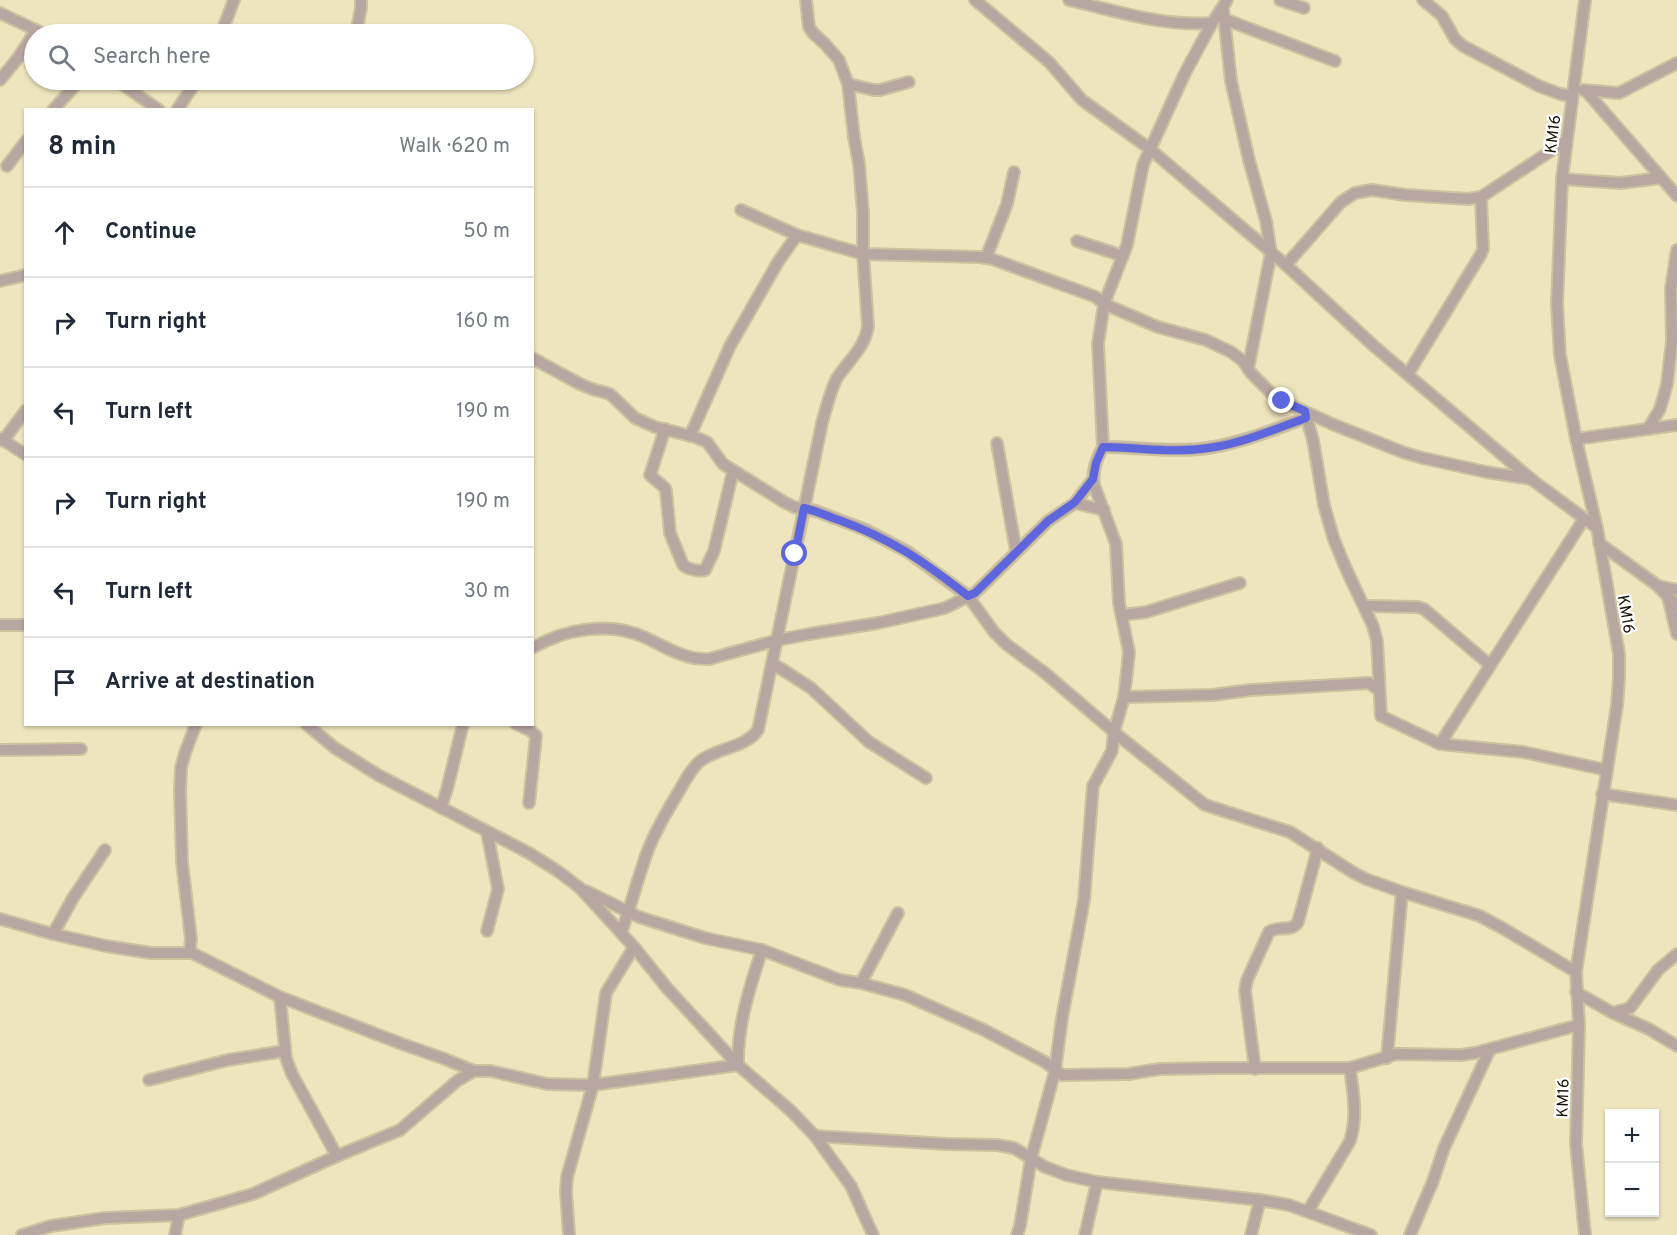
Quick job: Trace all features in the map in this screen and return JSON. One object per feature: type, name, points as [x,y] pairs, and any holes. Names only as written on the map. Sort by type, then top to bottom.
[{"type":"street","points":[[225,24],[234,0]]},
{"type":"street","points":[[358,24],[361,0]]},
{"type":"street","points":[[621,933],[648,849],[691,771],[698,762],[743,743],[759,730],[785,594],[822,423],[836,380],[867,334],[863,254],[864,223],[848,84],[839,60],[809,27],[806,0]]},
{"type":"street","points":[[975,0],[1048,62],[1082,100],[1150,149],[1286,265],[1375,347],[1531,479],[1597,528]]},
{"type":"street","points":[[1070,0],[1164,21],[1188,24],[1212,23]]},
{"type":"street","points":[[1280,0],[1304,8]]},
{"type":"street","points":[[1423,0],[1442,16],[1455,39],[1463,46],[1539,86],[1560,94],[1586,91],[1619,93],[1677,63]]},
{"type":"street","name":"KM16","points":[[1585,0],[1562,179],[1558,324],[1560,355],[1576,439],[1597,528],[1618,654],[1619,678],[1617,705],[1576,972],[1580,1025],[1576,1144],[1586,1235]]},
{"type":"street","points":[[1017,1235],[1030,1159],[1055,1071],[1062,1018],[1084,900],[1093,786],[1112,752],[1114,732],[1124,697],[1129,652],[1119,603],[1116,543],[1093,479],[1096,463],[1103,447],[1098,344],[1104,304],[1129,236],[1140,173],[1185,73],[1225,4]]},
{"type":"street","points":[[1225,4],[1224,19],[1231,81],[1249,160],[1266,220],[1271,253],[1248,369]]},
{"type":"street","points":[[0,13],[24,24]]},
{"type":"street","points":[[1224,19],[1335,62]]},
{"type":"street","points":[[0,80],[24,51]]},
{"type":"street","points":[[848,84],[880,90],[909,82]]},
{"type":"street","points":[[55,108],[71,90]]},
{"type":"street","points":[[130,90],[156,108]]},
{"type":"street","points":[[178,108],[190,90]]},
{"type":"street","points":[[1586,91],[1677,196]]},
{"type":"street","points":[[1286,265],[1341,202],[1355,193],[1372,190],[1458,199],[1481,197],[1566,141]]},
{"type":"street","points":[[7,166],[24,144]]},
{"type":"street","points":[[986,258],[1007,204],[1014,172]]},
{"type":"street","points":[[1562,179],[1620,183],[1662,178]]},
{"type":"street","points":[[1408,374],[1481,254],[1483,249],[1481,197]]},
{"type":"street","points":[[741,210],[796,235],[863,254],[986,258],[1096,297],[1104,304],[1168,331],[1219,345],[1237,356],[1274,396],[1306,415],[1405,453],[1486,472],[1531,479]]},
{"type":"street","points":[[690,436],[741,326],[796,235]]},
{"type":"street","points":[[1077,241],[1123,256]]},
{"type":"street","points":[[1648,429],[1660,409],[1667,384],[1672,341],[1671,288],[1677,250]]},
{"type":"street","points":[[0,281],[24,275]]},
{"type":"street","points":[[534,359],[580,384],[610,394],[635,418],[655,427],[706,442],[723,464],[783,502],[794,507],[816,511],[866,530],[908,552],[968,596],[994,632],[1006,644],[1045,673],[1205,805],[1279,827],[1318,848],[1354,873],[1402,892],[1480,916],[1576,972]]},
{"type":"street","points":[[24,412],[2,439],[24,454]]},
{"type":"street","points":[[1103,447],[1202,449],[1242,441],[1306,415]]},
{"type":"street","points":[[1306,415],[1313,440],[1324,505],[1334,540],[1373,626],[1377,641],[1381,716],[1440,744],[1523,752],[1607,770]]},
{"type":"street","points":[[1576,439],[1677,425]]},
{"type":"street","points":[[665,429],[650,475],[665,488],[672,538],[683,565],[687,568],[705,570],[712,557],[733,471]]},
{"type":"street","points":[[997,443],[1016,551]]},
{"type":"street","points":[[534,647],[570,633],[600,628],[631,631],[672,651],[698,659],[709,658],[778,640],[878,623],[945,608],[975,593],[1048,521],[1075,502],[1093,479]]},
{"type":"street","points":[[1075,502],[1104,510]]},
{"type":"street","points":[[1440,744],[1584,519]]},
{"type":"street","points":[[1599,543],[1658,586],[1677,604]]},
{"type":"street","points":[[1122,615],[1146,612],[1240,583]]},
{"type":"street","points":[[1658,586],[1677,590]]},
{"type":"street","points":[[1668,597],[1677,634]]},
{"type":"street","points":[[1364,606],[1424,609],[1491,665]]},
{"type":"street","points":[[0,625],[24,625]]},
{"type":"street","points":[[772,663],[811,688],[869,742],[926,778]]},
{"type":"street","points":[[1369,683],[1378,674]]},
{"type":"street","points":[[1124,697],[1212,695],[1251,690],[1369,683],[1379,690]]},
{"type":"street","points":[[192,954],[182,862],[180,791],[181,768],[195,726]]},
{"type":"street","points":[[308,726],[335,748],[378,775],[529,853],[580,888],[738,1065],[791,1111],[815,1136],[851,1186],[873,1235]]},
{"type":"street","points":[[441,808],[463,726]]},
{"type":"street","points":[[520,726],[536,736],[529,803]]},
{"type":"street","points":[[1112,752],[1134,747]]},
{"type":"street","points":[[0,750],[81,749]]},
{"type":"street","points":[[1602,794],[1677,805]]},
{"type":"street","points":[[487,832],[498,889],[487,931]]},
{"type":"street","points":[[1255,1069],[1245,997],[1247,980],[1269,932],[1275,929],[1295,927],[1298,922],[1318,848]]},
{"type":"street","points":[[53,934],[73,898],[105,850]]},
{"type":"street","points":[[580,888],[639,917],[705,938],[762,950],[834,978],[905,995],[984,1030],[1045,1062],[1062,1075],[1128,1074],[1160,1069],[1350,1068],[1396,1054],[1461,1055],[1580,1025]]},
{"type":"street","points":[[1387,1058],[1402,892]]},
{"type":"street","points":[[861,983],[898,913]]},
{"type":"street","points":[[0,919],[106,946],[152,953],[192,954],[280,998],[474,1071],[490,1071],[547,1084],[593,1085],[738,1065]]},
{"type":"street","points":[[569,1235],[567,1177],[593,1085],[606,993],[634,947]]},
{"type":"street","points":[[738,1065],[741,1027],[762,950]]},
{"type":"street","points":[[1613,1013],[1630,1008],[1658,970],[1677,954]]},
{"type":"street","points":[[1576,992],[1677,1046]]},
{"type":"street","points":[[280,998],[284,1051],[292,1074],[337,1156]]},
{"type":"street","points":[[1630,1008],[1634,1023]]},
{"type":"street","points":[[1410,1235],[1444,1148],[1490,1049]]},
{"type":"street","points":[[149,1080],[228,1060],[284,1051]]},
{"type":"street","points":[[1308,1211],[1350,1141],[1353,1132],[1355,1107],[1350,1068]]},
{"type":"street","points":[[22,1235],[51,1226],[105,1218],[179,1215],[253,1194],[400,1130],[457,1081],[474,1071]]},
{"type":"street","points":[[815,1136],[997,1145],[1014,1148],[1030,1159],[1066,1175],[1097,1182],[1289,1205],[1371,1235]]},
{"type":"street","points":[[1085,1235],[1097,1182]]},
{"type":"street","points":[[1251,1235],[1260,1200]]},
{"type":"street","points":[[175,1235],[179,1215]]},
{"type":"route","points":[[795,554],[804,508],[886,539],[908,552],[968,596],[975,593],[1048,521],[1075,502],[1093,479],[1098,455],[1103,447],[1202,449],[1242,441],[1306,418],[1305,411],[1282,401]]}]
